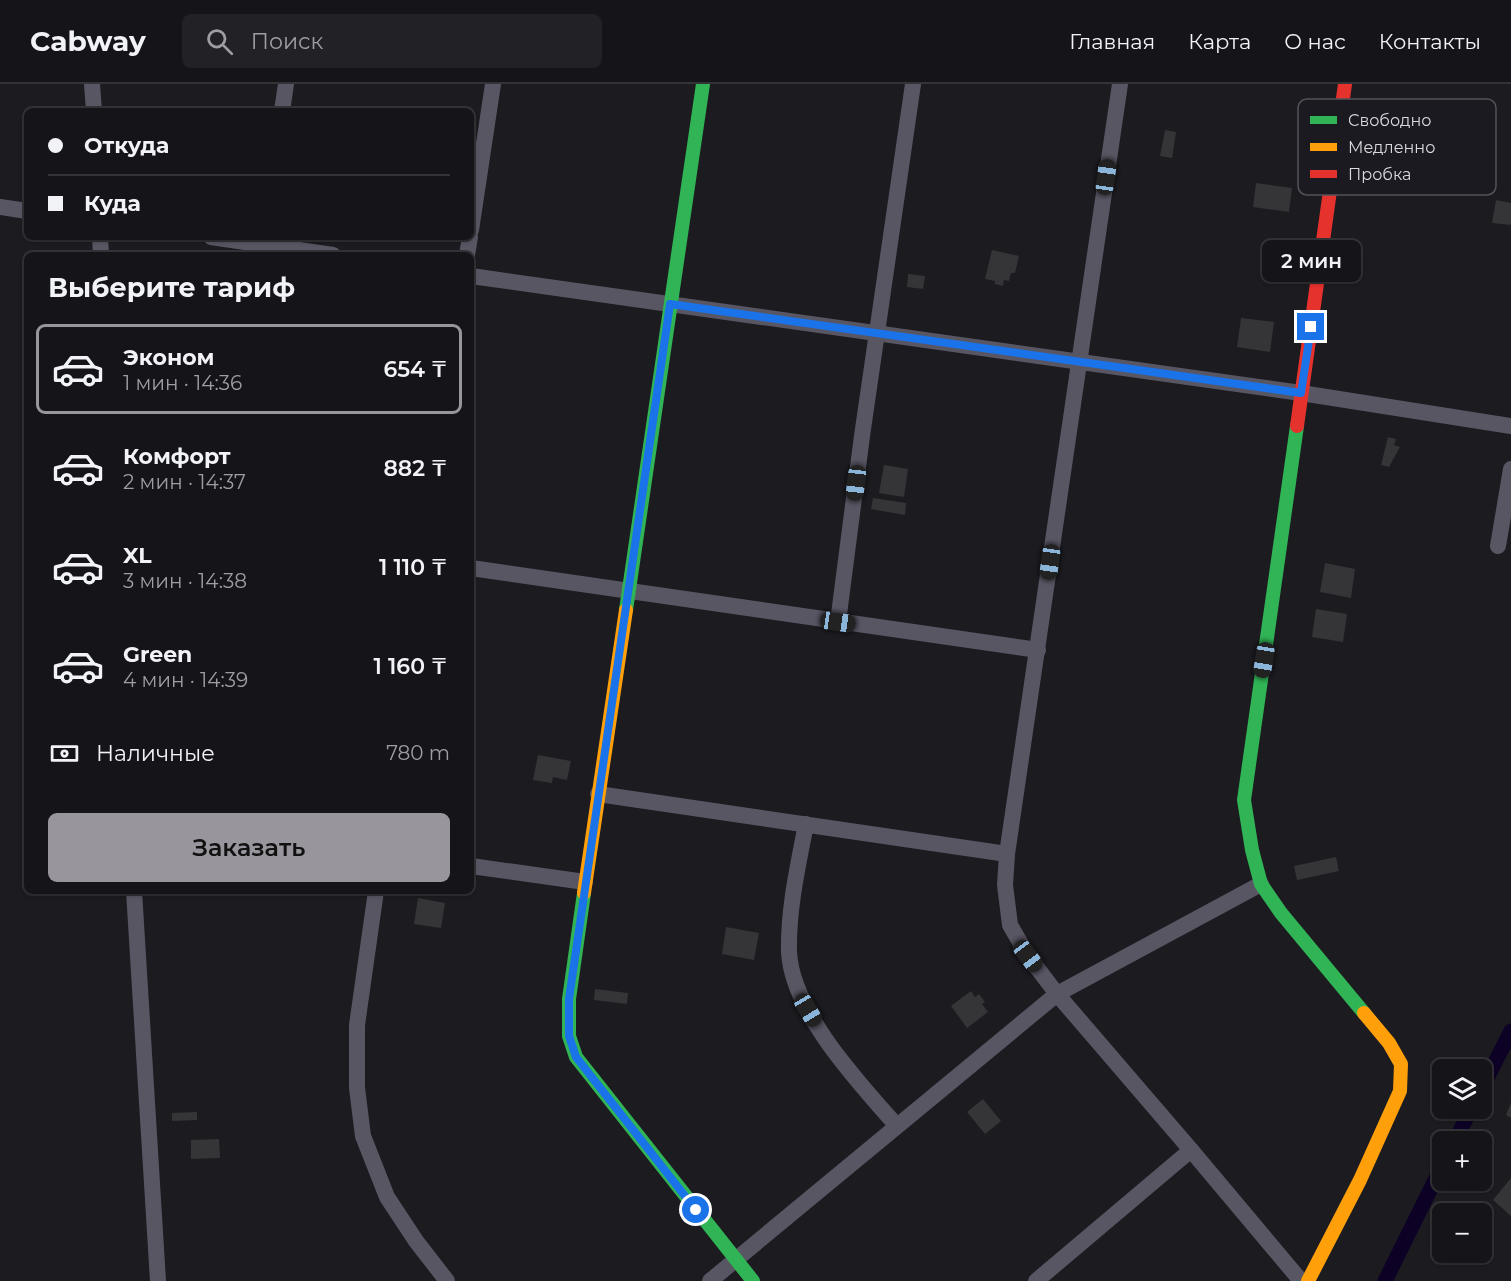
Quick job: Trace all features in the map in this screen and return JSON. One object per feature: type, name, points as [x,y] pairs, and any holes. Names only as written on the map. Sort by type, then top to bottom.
[{"type":"street","points":[[92,84],[94,108]]},
{"type":"street","points":[[282,108],[286,84]]},
{"type":"street","points":[[474,209],[492,84]]},
{"type":"street","points":[[703,84],[585,882],[569,999],[569,1036],[576,1057],[753,1281]]},
{"type":"street","points":[[838,622],[862,436],[913,84]]},
{"type":"street","points":[[1120,84],[1007,854],[1005,885],[1010,925],[1028,956],[1058,994],[1301,1281]]},
{"type":"street","points":[[1343,99],[1345,84]]},
{"type":"street","points":[[1308,1281],[1360,1180],[1396,1100],[1401,1083],[1401,1064],[1389,1043],[1281,913],[1261,884],[1252,850],[1244,800],[1329,195]]},
{"type":"street","points":[[0,207],[24,211]]},
{"type":"street","points":[[230,240],[311,252]]},
{"type":"street","points":[[474,276],[1301,393],[1511,426]]},
{"type":"street","points":[[1498,546],[1511,469]]},
{"type":"street","points":[[474,568],[1038,650]]},
{"type":"street","points":[[598,794],[1007,854]]},
{"type":"street","points":[[806,824],[791,905],[789,954],[796,984],[822,1033],[855,1078],[897,1126]]},
{"type":"street","points":[[474,866],[585,882]]},
{"type":"street","points":[[710,1281],[1058,994],[1261,884]]},
{"type":"street","points":[[135,894],[158,1281]]},
{"type":"street","points":[[376,894],[357,1025],[357,1088],[363,1136],[387,1197],[416,1242],[447,1281]]},
{"type":"street","points":[[1036,1281],[1191,1150]]},
{"type":"building","points":[[1165,130],[1176,132],[1172,158],[1160,156]]},
{"type":"building","points":[[1256,183],[1292,188],[1289,212],[1253,207]]},
{"type":"building","points":[[1496,200],[1511,203],[1511,225],[1492,223]]},
{"type":"building","points":[[992,250],[1019,256],[1015,273],[1011,273],[1009,281],[1004,280],[1003,286],[985,279]]},
{"type":"building","points":[[908,274],[925,276],[923,289],[907,287]]},
{"type":"building","points":[[1241,318],[1274,322],[1270,352],[1237,347]]},
{"type":"building","points":[[1388,437],[1396,439],[1394,445],[1400,447],[1389,467],[1381,465]]},
{"type":"building","points":[[884,465],[908,469],[904,497],[879,493]]},
{"type":"building","points":[[873,498],[906,503],[905,515],[871,509]]},
{"type":"building","points":[[1325,563],[1355,569],[1351,598],[1320,592]]},
{"type":"building","points":[[1316,609],[1347,614],[1343,642],[1312,637]]},
{"type":"building","points":[[538,755],[571,761],[567,780],[553,777],[552,783],[533,780]]},
{"type":"building","points":[[1336,857],[1339,871],[1297,880],[1294,866]]},
{"type":"building","points":[[418,898],[445,903],[441,928],[414,924]]},
{"type":"building","points":[[726,927],[759,933],[754,960],[722,954]]},
{"type":"building","points":[[595,989],[628,993],[627,1004],[594,1000]]},
{"type":"building","points":[[971,991],[975,997],[979,994],[988,1012],[967,1028],[951,1006]]},
{"type":"building","points":[[983,1099],[1001,1121],[985,1134],[967,1112]]},
{"type":"building","points":[[1511,1103],[1511,1118],[1506,1115]]},
{"type":"building","points":[[197,1112],[197,1120],[172,1121],[172,1113]]},
{"type":"building","points":[[219,1139],[220,1158],[191,1159],[191,1140]]},
{"type":"building","points":[[1511,1178],[1511,1216],[1493,1200]]},
{"type":"waterway","points":[[1492,1068],[1511,1031]]},
{"type":"waterway","points":[[1460,1131],[1466,1119]]},
{"type":"waterway","points":[[1385,1281],[1432,1186]]},
{"type":"traffic: fast","points":[[626,610],[703,84]]},
{"type":"traffic: fast","points":[[1297,426],[1244,800],[1252,850],[1261,884],[1281,913],[1364,1013]]},
{"type":"traffic: fast","points":[[584,893],[569,999],[569,1036],[576,1057],[753,1281]]},
{"type":"traffic: slow","points":[[584,893],[626,610]]},
{"type":"traffic: slow","points":[[1308,1281],[1360,1180],[1400,1091],[1401,1064],[1389,1043],[1364,1013]]},
{"type":"traffic: jam","points":[[1343,99],[1345,84]]},
{"type":"traffic: jam","points":[[1297,426],[1329,195]]},
{"type":"route","points":[[696,1210],[576,1057],[569,1036],[569,999],[670,304],[1301,393],[1311,327]]}]
